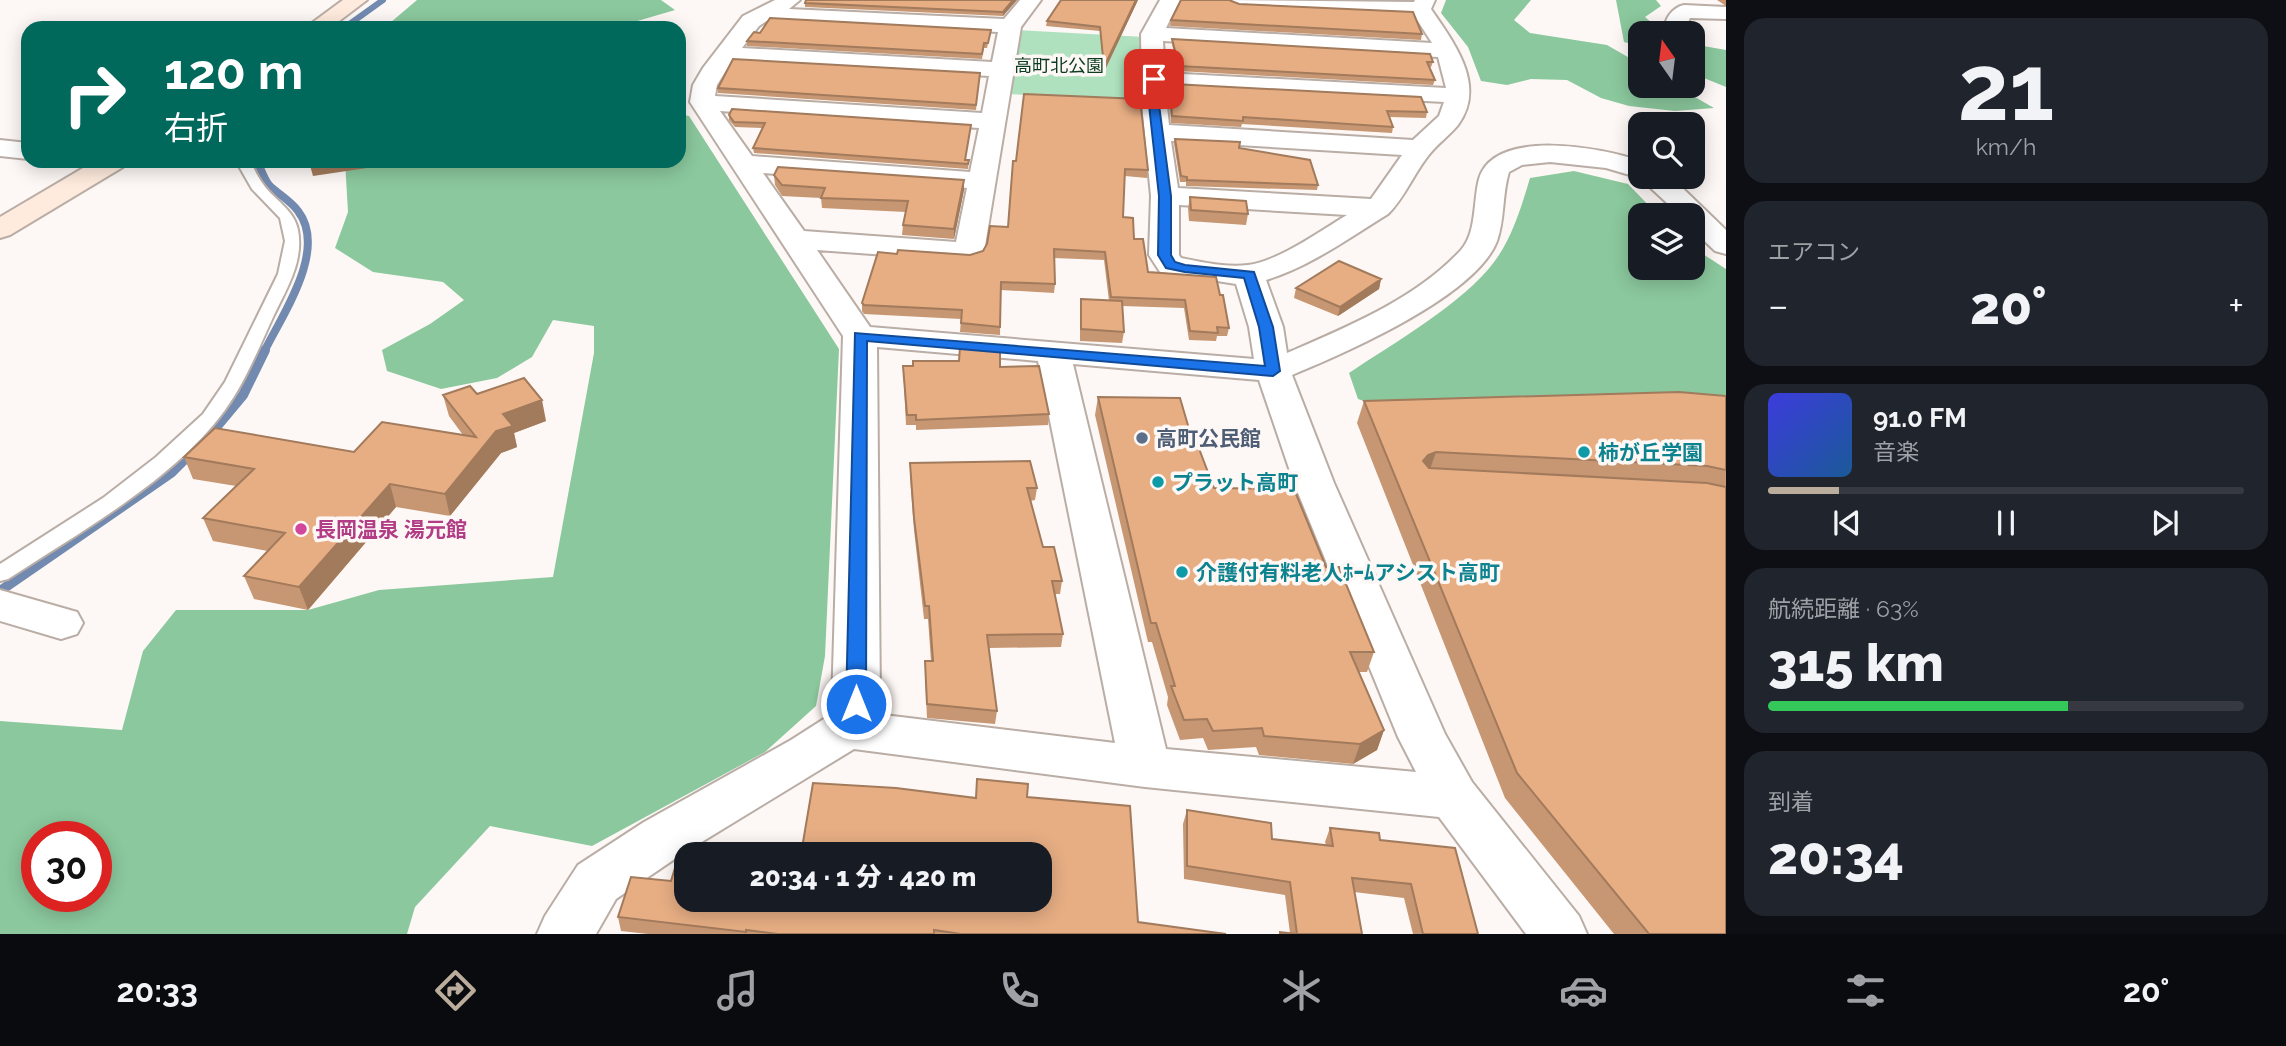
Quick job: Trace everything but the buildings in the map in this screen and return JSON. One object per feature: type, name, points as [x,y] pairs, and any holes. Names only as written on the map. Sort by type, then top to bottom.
[{"type":"main road","points":[[326,21],[357,0]]},
{"type":"main road","points":[[0,229],[101,168]]},
{"type":"street","points":[[565,934],[597,883],[663,838],[809,754],[846,729],[856,704],[860,336],[702,102],[705,85],[751,21],[790,0]]},
{"type":"street","points":[[794,239],[969,252],[1010,26],[1031,0]]},
{"type":"street","points":[[1170,0],[1152,34],[1157,132],[1165,196],[1164,255],[1171,265],[1249,275],[1275,266],[1378,208],[1392,195],[1419,148],[1450,118],[1459,96],[1448,51],[1423,5],[1238,0]]},
{"type":"street","points":[[1677,21],[1684,12],[1713,9]]},
{"type":"street","points":[[764,14],[1010,26]]},
{"type":"street","points":[[1152,34],[1448,51]]},
{"type":"street","points":[[725,54],[1002,70]]},
{"type":"street","points":[[1154,79],[1459,96]]},
{"type":"street","points":[[702,102],[992,121]]},
{"type":"street","points":[[1157,132],[1419,148]]},
{"type":"street","points":[[0,148],[21,150]]},
{"type":"street","points":[[860,336],[1273,371],[1353,336],[1411,306],[1465,264],[1485,236],[1491,176],[1501,164],[1527,156],[1562,155],[1604,160],[1628,167]]},
{"type":"street","points":[[741,163],[982,181]]},
{"type":"street","points":[[1670,189],[1679,195],[1703,225],[1726,245]]},
{"type":"street","points":[[1165,196],[1378,208]]},
{"type":"street","points":[[1249,275],[1266,327],[1273,371],[1314,483],[1416,724],[1454,797],[1559,934]]},
{"type":"street","points":[[1053,353],[1145,767]]},
{"type":"street","points":[[0,605],[61,623]]},
{"type":"street","points":[[846,729],[1145,767],[1454,797]]},
{"type":"lane","points":[[0,574],[103,506],[179,447],[210,416],[231,385],[288,270],[292,246],[291,227],[282,210],[261,192],[247,168]]},
{"type":"green space","points":[[417,0],[661,0],[675,10],[637,21],[392,21]]},
{"type":"green space","points":[[1446,0],[1531,0],[1514,20],[1530,33],[1607,45],[1628,57],[1628,98],[1697,98],[1714,108],[1675,111],[1629,106],[1601,98],[1567,80],[1531,79],[1507,85],[1481,81],[1468,47],[1441,13]]},
{"type":"green space","points":[[1616,0],[1656,0],[1661,6],[1645,17],[1650,21],[1628,21],[1628,43],[1624,42]]},
{"type":"green space","name":"高町北公園","points":[[1016,30],[1145,37],[1145,101],[1006,94]]},
{"type":"green space","points":[[1705,46],[1726,50],[1726,87],[1705,78]]},
{"type":"green space","points":[[686,115],[689,116],[839,349],[825,656],[816,706],[765,752],[592,846],[490,826],[415,907],[407,934],[0,934],[0,721],[122,730],[143,651],[176,610],[308,610],[379,590],[553,577],[594,353],[594,326],[553,320],[532,357],[497,378],[441,389],[387,371],[382,350],[430,324],[464,300],[443,282],[373,272],[335,248],[348,212],[345,168],[686,168]]},
{"type":"green space","points":[[1574,171],[1628,184],[1628,189],[1633,189],[1646,203],[1628,203],[1628,280],[1705,280],[1705,255],[1726,269],[1726,410],[1402,414],[1358,399],[1349,373],[1465,293],[1494,262],[1511,232],[1530,178]]},
{"type":"waterway","points":[[354,21],[383,0]]},
{"type":"waterway","points":[[260,168],[269,185],[298,211],[306,227],[308,244],[299,282],[264,351]]},
{"type":"waterway","points":[[208,437],[243,395],[264,351]]},
{"type":"waterway","points":[[0,591],[171,473],[192,452]]},
{"type":"place","name":"高町公民館","points":[[1142,438]]},
{"type":"place","name":"柿が丘学園","points":[[1584,452]]},
{"type":"place","name":"プラット高町","points":[[1158,482]]},
{"type":"place","name":"長岡温泉 湯元館","points":[[301,529]]},
{"type":"place","name":"介護付有料老人ﾎｰﾑアシスト高町","points":[[1182,572]]},
{"type":"route","points":[[856,704],[860,336],[1273,371],[1266,327],[1249,275],[1171,265],[1164,255],[1165,196],[1154,105],[1154,79]]}]
